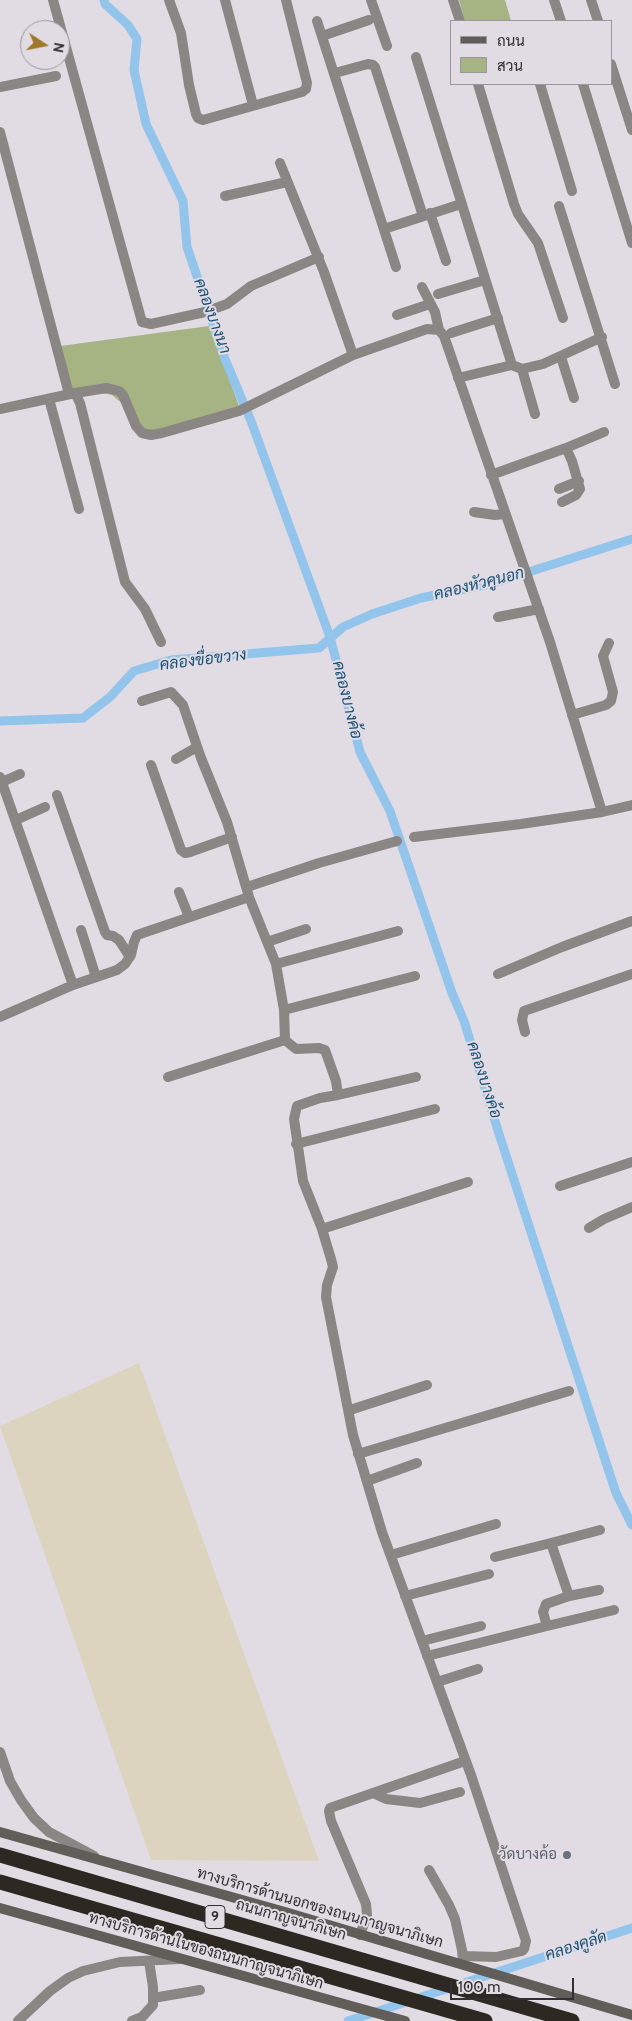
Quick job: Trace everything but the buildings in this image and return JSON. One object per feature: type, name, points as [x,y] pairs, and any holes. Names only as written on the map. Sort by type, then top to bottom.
[{"type":"highway","name":"ถนนกาญจนาภิเษก","points":[[0,1855],[572,2021]]},
{"type":"highway","name":"9","points":[[0,1882],[485,2021]]},
{"type":"main road","name":"ทางบริการด้านนอกของถนนกาญจนาภิเษก","points":[[0,1832],[360,1935],[466,1963],[632,2015]]},
{"type":"main road","name":"ทางบริการด้านในของถนนกาญจนาภิเษก","points":[[0,1908],[405,2021]]},
{"type":"main road","points":[[0,1914],[35,1918]]},
{"type":"street","points":[[54,0],[142,322],[151,324],[205,312],[227,304],[252,286],[319,257]]},
{"type":"street","points":[[169,0],[182,33],[189,85],[198,118],[206,119],[302,92],[307,87],[286,0]]},
{"type":"street","points":[[225,0],[253,105]]},
{"type":"street","points":[[371,0],[387,46]]},
{"type":"street","points":[[453,0],[460,20]]},
{"type":"street","points":[[554,0],[561,20]]},
{"type":"street","points":[[591,0],[598,20]]},
{"type":"street","points":[[322,36],[369,20]]},
{"type":"street","points":[[317,21],[396,267]]},
{"type":"street","points":[[416,56],[512,365]]},
{"type":"street","points":[[334,73],[368,64],[375,67],[427,214],[446,261]]},
{"type":"street","points":[[612,67],[632,127]]},
{"type":"street","points":[[0,87],[56,76]]},
{"type":"street","points":[[479,85],[514,204],[518,214],[538,243],[563,318]]},
{"type":"street","points":[[540,85],[572,190]]},
{"type":"street","points":[[583,85],[632,243]]},
{"type":"street","points":[[0,132],[72,393],[80,404],[125,582],[145,609],[161,642]]},
{"type":"street","points":[[280,163],[301,210],[354,355]]},
{"type":"street","points":[[225,196],[287,182]]},
{"type":"street","points":[[384,229],[461,204]]},
{"type":"street","points":[[559,206],[615,384]]},
{"type":"street","points":[[438,294],[485,280]]},
{"type":"street","points":[[422,287],[435,312],[439,330],[444,336],[504,514],[539,608],[602,812]]},
{"type":"street","points":[[397,315],[430,304]]},
{"type":"street","points":[[451,333],[498,318]]},
{"type":"street","points":[[0,409],[72,393],[107,388],[119,392],[127,403],[136,426],[142,433],[162,433],[239,411],[263,401],[354,355],[427,330],[439,330]]},
{"type":"street","points":[[458,378],[512,365],[522,370],[561,357],[602,338]]},
{"type":"street","points":[[561,357],[574,398]]},
{"type":"street","points":[[522,370],[535,414]]},
{"type":"street","points":[[49,398],[79,510]]},
{"type":"street","points":[[491,476],[604,432]]},
{"type":"street","points":[[562,502],[580,492],[572,461],[566,448]]},
{"type":"street","points":[[558,489],[578,481]]},
{"type":"street","points":[[474,512],[495,515],[504,514]]},
{"type":"street","points":[[498,618],[539,608]]},
{"type":"street","points":[[572,715],[609,704],[613,698],[603,656],[609,643]]},
{"type":"street","points":[[142,701],[168,692],[174,694],[186,712],[197,747],[232,837],[250,897],[276,964],[284,1010],[285,1040],[296,1049],[319,1048],[325,1050],[336,1081],[338,1095]]},
{"type":"street","points":[[176,759],[197,747]]},
{"type":"street","points":[[151,765],[181,850],[185,853],[190,852],[232,837]]},
{"type":"street","points":[[20,774],[1,779],[4,796],[16,820],[73,985]]},
{"type":"street","points":[[57,795],[105,932],[107,935],[119,940],[130,957]]},
{"type":"street","points":[[414,837],[602,812],[632,805]]},
{"type":"street","points":[[16,820],[44,807]]},
{"type":"street","points":[[247,886],[397,841]]},
{"type":"street","points":[[180,892],[188,917]]},
{"type":"street","points":[[0,1017],[73,985],[117,970],[130,957],[138,934],[250,897]]},
{"type":"street","points":[[498,974],[562,947],[632,921]]},
{"type":"street","points":[[267,942],[306,929]]},
{"type":"street","points":[[81,930],[96,977]]},
{"type":"street","points":[[276,964],[398,931]]},
{"type":"street","points":[[525,1032],[522,1020],[524,1011],[632,974]]},
{"type":"street","points":[[284,1010],[415,976]]},
{"type":"street","points":[[168,1077],[285,1040]]},
{"type":"street","points":[[416,1077],[320,1098],[297,1106],[294,1119],[296,1144],[303,1181],[322,1229],[333,1267],[327,1285],[327,1308],[358,1454],[405,1596],[465,1760],[526,1941],[524,1949],[466,1963],[455,1919],[429,1870]]},
{"type":"street","points":[[296,1144],[435,1109]]},
{"type":"street","points":[[560,1186],[631,1164]]},
{"type":"street","points":[[322,1229],[468,1182]]},
{"type":"street","points":[[589,1228],[604,1219],[632,1207]]},
{"type":"street","points":[[350,1410],[427,1385]]},
{"type":"street","points":[[358,1454],[569,1391]]},
{"type":"street","points":[[367,1481],[417,1463]]},
{"type":"street","points":[[392,1556],[496,1524]]},
{"type":"street","points":[[495,1557],[600,1530]]},
{"type":"street","points":[[551,1544],[569,1596]]},
{"type":"street","points":[[405,1596],[489,1574]]},
{"type":"street","points":[[547,1626],[543,1617],[544,1605],[569,1596],[599,1590]]},
{"type":"street","points":[[427,1656],[614,1610]]},
{"type":"street","points":[[422,1641],[482,1626]]},
{"type":"street","points":[[437,1682],[478,1669]]},
{"type":"street","points":[[0,1752],[10,1781],[34,1818],[49,1832],[100,1860]]},
{"type":"street","points":[[360,1935],[367,1915],[366,1904],[331,1821],[329,1811],[332,1807],[465,1760]]},
{"type":"street","points":[[373,1794],[386,1799],[420,1803],[460,1792]]},
{"type":"street","points":[[18,2021],[50,1991],[68,1978],[84,1971],[120,1962],[181,1959]]},
{"type":"street","points":[[132,2021],[142,2017],[151,2009],[154,1998],[149,1961]]},
{"type":"street","points":[[154,1998],[200,1990]]},
{"type":"shaded area","points":[[139,1363],[319,1861],[151,1860],[0,1426]]},
{"type":"green space","points":[[459,0],[505,0],[511,20],[465,20]]},
{"type":"green space","points":[[209,326],[241,411],[151,438],[124,405],[112,395],[96,392],[66,398],[53,347]]},
{"type":"waterway","name":"คลองบางค้อ","points":[[104,0],[105,4],[128,25],[137,39],[134,70],[146,124],[183,201],[187,247],[225,359],[251,421],[330,637],[360,752],[390,811],[452,993],[464,1021],[616,1493],[632,1525]]},
{"type":"waterway","name":"คลองขื่อขวาง","points":[[0,721],[83,718],[110,697],[134,671],[171,660],[319,648],[343,627],[372,614],[421,598],[494,583],[632,539]]},
{"type":"waterway","name":"คลองคูลัด","points":[[348,2021],[632,1928]]},
{"type":"place","name":"วัดบางค้อ","points":[[567,1855]]},
{"type":"water label","name":"คลองบางนา","points":[[212,316]]},
{"type":"water label","name":"คลองหัวคูนอก","points":[[479,584]]}]
